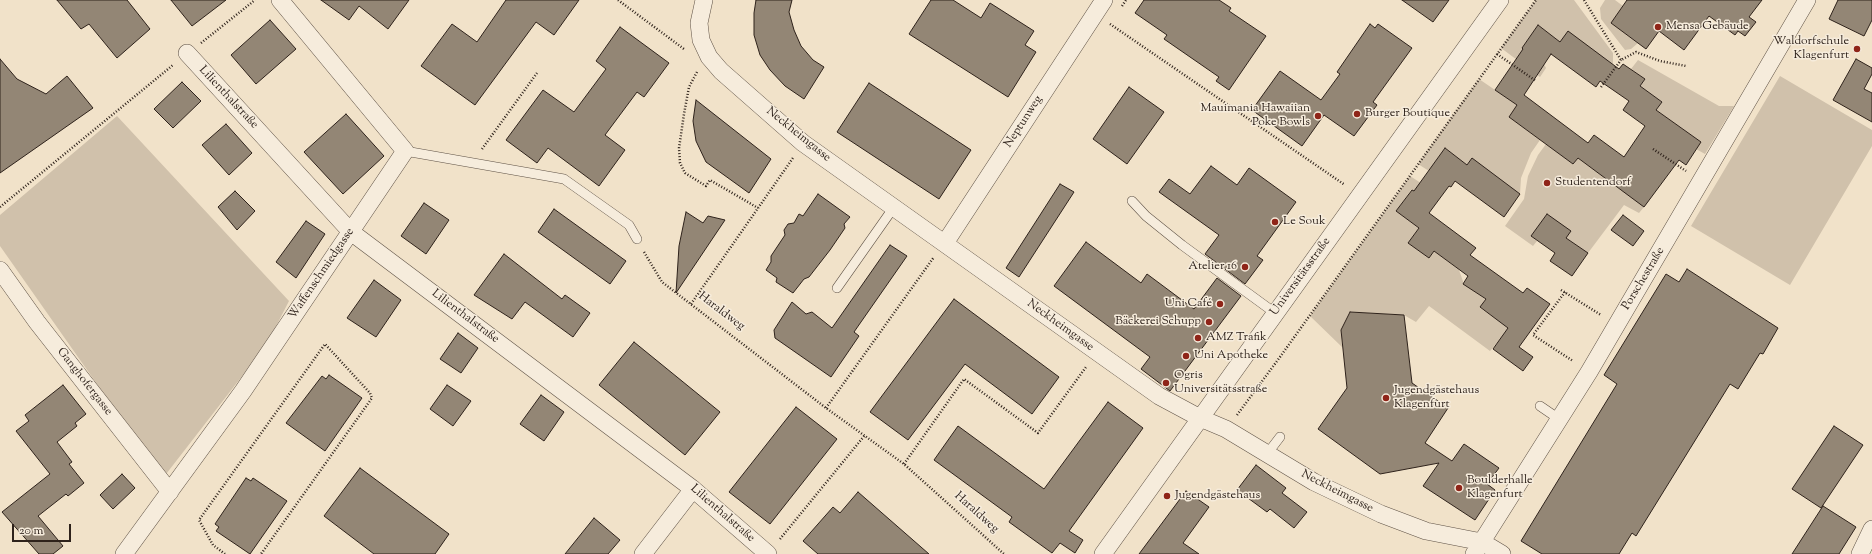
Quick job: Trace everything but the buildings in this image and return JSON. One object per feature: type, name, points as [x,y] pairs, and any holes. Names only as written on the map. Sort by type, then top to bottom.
[{"type":"street","points":[[280,0],[405,151]]},
{"type":"street","name":"Neckheimgasse","points":[[704,0],[699,23],[701,40],[709,57],[721,71],[803,143],[1159,396],[1200,418],[1226,429],[1314,482],[1381,514],[1426,531],[1478,548],[1502,554]]},
{"type":"street","name":"Universitätsstraße","points":[[1102,554],[1500,0]]},
{"type":"street","name":"Porschestraße","points":[[1478,548],[1589,372],[1807,0]]},
{"type":"street","name":"Neptunweg","points":[[944,243],[1099,6]]},
{"type":"street","name":"Lilienthalstraße","points":[[187,53],[351,232],[693,489],[768,554]]},
{"type":"street","name":"Waffenschmiedgasse","points":[[124,554],[243,391],[405,151]]},
{"type":"street","name":"Ganghofergasse","points":[[0,270],[37,322],[170,492]]},
{"type":"street","points":[[643,554],[693,489]]},
{"type":"street","points":[[1860,554],[1872,529]]},
{"type":"lane","points":[[405,151],[564,179],[629,225],[636,239]]},
{"type":"lane","points":[[1132,201],[1146,216],[1182,245],[1275,313]]},
{"type":"lane","points":[[837,288],[894,207]]},
{"type":"lane","points":[[1540,406],[1559,419]]},
{"type":"lane","points":[[1267,454],[1280,436]]},
{"type":"path","points":[[0,207],[187,53],[255,0]]},
{"type":"path","points":[[618,0],[688,52]]},
{"type":"path","points":[[1226,429],[1280,357],[1536,0]]},
{"type":"path","points":[[1584,0],[1621,60]]},
{"type":"path","points":[[1099,6],[1360,196]]},
{"type":"path","points":[[1601,87],[1621,60],[1636,52],[1660,61],[1686,66]]},
{"type":"path","points":[[1497,54],[1536,81]]},
{"type":"path","points":[[721,71],[703,62],[689,87],[678,148],[680,163],[685,173],[706,186],[710,180],[758,208]]},
{"type":"path","points":[[472,163],[537,73]]},
{"type":"path","points":[[691,304],[803,143]]},
{"type":"path","points":[[1653,149],[1701,182]]},
{"type":"path","name":"Haraldweg","points":[[636,239],[662,282],[826,408],[904,464],[1004,554]]},
{"type":"path","points":[[826,408],[944,243]]},
{"type":"path","points":[[1561,290],[1616,325]]},
{"type":"path","points":[[1565,292],[1533,335],[1589,372]]},
{"type":"path","points":[[225,554],[213,545],[199,520],[325,344],[370,393],[372,398],[262,554]]},
{"type":"path","points":[[904,464],[964,378],[1038,433],[1097,352]]},
{"type":"path","points":[[768,554],[865,435]]},
{"type":"shaded area","points":[[1536,0],[1574,0],[1613,53],[1613,64],[1560,42],[1538,25],[1522,48],[1544,64],[1546,68],[1540,77],[1501,48]]},
{"type":"shaded area","points":[[1605,0],[1615,0],[1623,6],[1611,23],[1638,43],[1631,49],[1625,50],[1601,19],[1600,8]]},
{"type":"shaded area","points":[[1638,60],[1719,106],[1734,106],[1705,154],[1696,149],[1701,142],[1656,110],[1662,102],[1640,86],[1645,79],[1631,69]]},
{"type":"shaded area","points":[[1780,76],[1872,130],[1872,146],[1790,285],[1691,226]]},
{"type":"shaded area","points":[[1479,79],[1517,105],[1509,117],[1540,140],[1531,153],[1521,178],[1520,194],[1472,159],[1467,165],[1445,148],[1429,171],[1418,164]]},
{"type":"shaded area","points":[[117,116],[289,301],[267,344],[163,478],[0,246],[0,215]]},
{"type":"shaded area","points":[[1546,144],[1573,164],[1578,158],[1622,191],[1627,185],[1649,201],[1639,213],[1624,205],[1588,253],[1566,238],[1547,214],[1531,236],[1537,241],[1533,246],[1505,226],[1524,199],[1528,176],[1538,155]]},
{"type":"shaded area","points":[[1410,176],[1424,185],[1418,194],[1411,190],[1396,211],[1419,228],[1408,243],[1429,258],[1434,251],[1459,270],[1464,284],[1485,299],[1480,308],[1502,323],[1521,315],[1490,351],[1429,306],[1416,322],[1404,315],[1350,312],[1341,330],[1342,347],[1310,316]]},
{"type":"place","name":"Mensa Gebäude","points":[[1658,27]]},
{"type":"place","name":"Waldorfschule Klagenfurt","points":[[1857,49]]},
{"type":"place","name":"Burger Boutique","points":[[1357,114]]},
{"type":"place","name":"Mauimania Hawaiian Poke Bowls","points":[[1318,116]]},
{"type":"place","name":"Studentendorf","points":[[1547,183]]},
{"type":"place","name":"Le Souk","points":[[1275,222]]},
{"type":"place","name":"Atelier 16","points":[[1245,267]]},
{"type":"place","name":"Uni Café","points":[[1220,304]]},
{"type":"place","name":"Bäckerei Schupp","points":[[1209,322]]},
{"type":"place","name":"AMZ Trafik","points":[[1198,338]]},
{"type":"place","name":"Uni Apotheke","points":[[1186,356]]},
{"type":"place","name":"Ogris Universitätsstraße","points":[[1166,383]]},
{"type":"place","name":"Jugendgästehaus Klagenfurt","points":[[1386,398]]},
{"type":"place","name":"Boulderhalle Klagenfurt","points":[[1459,488]]},
{"type":"place","name":"Jugendgästehaus","points":[[1167,496]]}]
